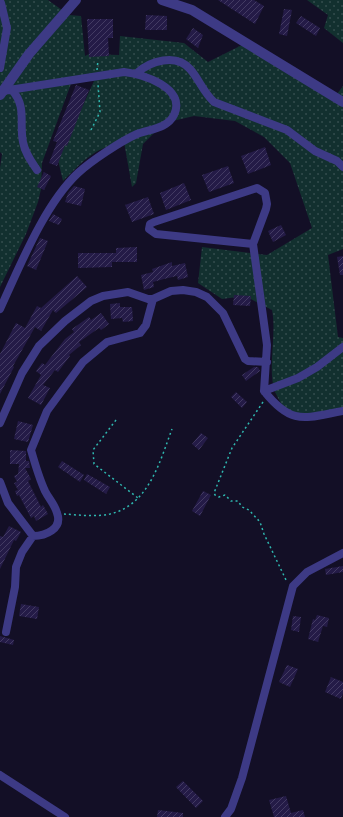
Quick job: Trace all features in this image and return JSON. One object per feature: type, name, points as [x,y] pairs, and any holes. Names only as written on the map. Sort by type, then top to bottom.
[{"type":"street","points":[[5,92],[29,54],[76,0]]},
{"type":"street","points":[[162,0],[192,10],[343,102]]},
{"type":"street","points":[[0,68],[7,28],[1,4]]},
{"type":"street","points":[[137,73],[145,65],[158,61],[182,63],[189,68],[206,94],[214,102],[287,130],[315,151],[337,161],[343,167]]},
{"type":"street","points":[[0,309],[36,232],[69,182],[96,160],[137,134],[164,125],[174,115],[175,102],[169,90],[154,80],[137,73],[124,72],[5,92]]},
{"type":"street","points":[[5,92],[20,101],[22,140],[25,151],[37,170]]},
{"type":"street","points":[[252,244],[156,234],[151,232],[149,226],[154,222],[257,188],[265,193],[267,204],[252,244],[267,345],[267,362],[264,381],[266,394],[283,412],[295,416],[308,418],[343,411]]},
{"type":"street","points":[[0,424],[30,358],[48,335],[65,320],[92,301],[117,292],[128,292],[148,299],[153,299],[171,291],[183,290],[196,292],[207,297],[223,313],[245,359],[267,362]]},
{"type":"street","points":[[33,536],[43,536],[52,531],[58,522],[58,514],[46,492],[32,450],[47,411],[64,386],[89,357],[107,342],[140,333],[146,325],[153,299]]},
{"type":"street","points":[[266,394],[317,367],[343,347]]},
{"type":"street","points":[[0,482],[8,504],[33,536]]},
{"type":"street","points":[[6,632],[15,587],[16,567],[22,552],[33,536]]},
{"type":"street","points":[[225,817],[231,809],[242,778],[269,681],[291,592],[298,580],[307,572],[343,553]]},
{"type":"street","points":[[0,775],[65,817]]},
{"type":"path","points":[[91,130],[100,112],[97,77],[98,60]]},
{"type":"path","points":[[266,394],[232,448],[214,492],[215,495],[219,497],[225,495],[231,501],[238,502],[242,507],[249,510],[260,522],[264,534],[291,592]]},
{"type":"path","points":[[116,420],[93,450],[94,464],[138,498]]},
{"type":"path","points":[[58,514],[109,514],[126,509],[138,498],[156,472],[172,428]]},
{"type":"green space","points":[[0,0],[48,0],[69,15],[81,16],[85,56],[89,54],[119,55],[120,36],[184,43],[208,62],[244,44],[337,94],[343,86],[343,249],[328,255],[338,337],[343,338],[343,411],[318,416],[285,411],[275,392],[273,383],[272,310],[245,296],[222,299],[198,283],[202,247],[267,255],[312,228],[290,163],[264,137],[235,121],[194,116],[164,123],[143,144],[136,183],[132,187],[124,142],[104,148],[90,156],[63,181],[58,160],[94,81],[72,81],[42,163],[41,189],[38,202],[26,234],[0,287],[0,168],[2,154],[0,152]]},
{"type":"green space","points":[[307,0],[343,0],[343,43],[324,28],[328,15]]},
{"type":"building","points":[[218,0],[254,0],[264,6],[255,24]]},
{"type":"building","points":[[284,9],[292,10],[287,36],[279,34]]},
{"type":"building","points":[[146,15],[167,16],[167,30],[145,30]]},
{"type":"building","points":[[301,16],[320,28],[316,36],[296,23]]},
{"type":"building","points":[[87,19],[113,19],[113,38],[108,38],[109,56],[89,57]]},
{"type":"building","points":[[193,28],[203,35],[198,48],[186,39]]},
{"type":"building","points":[[76,85],[89,90],[67,146],[65,145],[57,166],[49,163],[57,142],[53,141]]},
{"type":"building","points":[[265,147],[271,165],[248,174],[241,156]]},
{"type":"building","points":[[228,166],[234,183],[209,192],[202,175]]},
{"type":"building","points":[[44,172],[51,176],[44,190],[37,187]]},
{"type":"building","points":[[184,183],[191,200],[166,210],[160,193]]},
{"type":"building","points":[[74,186],[85,189],[81,206],[65,202],[68,193]]},
{"type":"building","points":[[148,197],[154,214],[132,222],[125,205]]},
{"type":"building","points":[[53,214],[62,219],[59,225],[49,221]]},
{"type":"building","points":[[281,225],[286,235],[273,242],[268,231]]},
{"type":"building","points":[[40,238],[48,241],[36,270],[27,266]]},
{"type":"building","points":[[137,247],[137,262],[112,262],[112,267],[78,268],[78,253],[116,253],[116,248]]},
{"type":"building","points":[[343,256],[343,275],[340,275],[337,257]]},
{"type":"building","points":[[172,262],[172,266],[185,263],[188,277],[178,280],[177,276],[153,282],[154,287],[144,290],[141,275],[153,272],[152,269]]},
{"type":"building","points":[[77,276],[87,287],[56,313],[53,310],[41,331],[35,327],[13,366],[14,367],[0,394],[0,354],[16,323],[25,328],[37,306],[41,308]]},
{"type":"building","points":[[234,295],[251,296],[250,306],[233,305]]},
{"type":"building","points":[[120,303],[120,307],[132,307],[133,321],[123,322],[122,318],[111,319],[110,304]]},
{"type":"building","points":[[101,313],[109,324],[101,330],[99,328],[79,342],[81,345],[69,355],[70,356],[58,372],[55,370],[43,385],[50,388],[41,405],[28,398],[41,375],[36,371],[42,363],[45,365],[65,339],[74,332],[72,329],[89,317],[91,320]]},
{"type":"building","points":[[254,367],[258,367],[260,371],[246,381],[242,375]]},
{"type":"building","points":[[236,392],[247,402],[242,408],[231,397]]},
{"type":"building","points":[[18,421],[33,425],[28,442],[14,439]]},
{"type":"building","points":[[201,433],[208,438],[199,450],[192,444]]},
{"type":"building","points":[[10,450],[26,451],[26,461],[29,461],[30,468],[25,468],[31,479],[28,481],[41,507],[43,505],[48,514],[36,521],[34,516],[31,518],[19,495],[17,496],[15,491],[18,490],[14,483],[17,482],[14,476],[18,474],[19,464],[10,464]]},
{"type":"building","points":[[62,461],[84,475],[80,482],[58,467]]},
{"type":"building","points":[[87,474],[110,487],[106,494],[84,480]]},
{"type":"building","points":[[203,491],[211,495],[200,516],[192,511]]},
{"type":"building","points":[[9,526],[21,532],[16,541],[14,540],[0,569],[0,536],[3,537]]},
{"type":"building","points":[[343,566],[343,572],[326,575],[325,569]]},
{"type":"building","points":[[21,604],[39,607],[37,619],[19,616]]},
{"type":"building","points":[[317,615],[329,618],[327,627],[323,626],[318,642],[308,639],[313,619],[315,620]]},
{"type":"building","points":[[293,616],[301,617],[299,632],[291,630]]},
{"type":"building","points":[[0,636],[14,640],[13,645],[0,642]]},
{"type":"building","points":[[287,665],[298,669],[290,687],[279,682]]},
{"type":"building","points":[[331,677],[343,682],[343,693],[341,699],[325,692]]},
{"type":"building","points":[[183,781],[203,801],[196,808],[176,787]]},
{"type":"building","points":[[286,796],[291,813],[303,810],[305,817],[274,817],[269,800]]},
{"type":"building","points":[[158,810],[183,813],[183,817],[157,817]]}]
